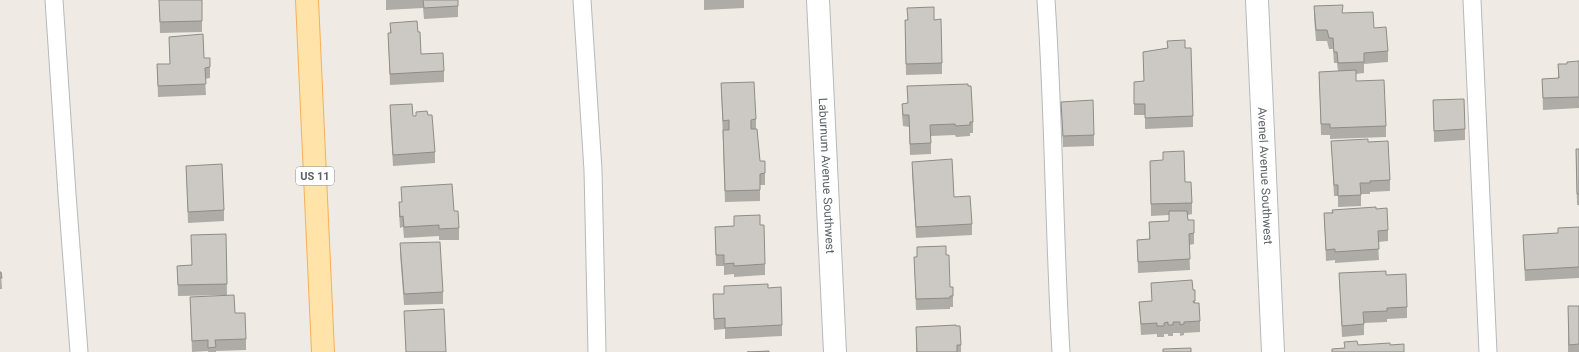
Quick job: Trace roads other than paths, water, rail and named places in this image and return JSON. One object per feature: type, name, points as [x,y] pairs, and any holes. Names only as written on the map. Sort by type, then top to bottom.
[{"type":"main road","name":"US 11","points":[[307,0],[323,352]]},
{"type":"street","name":"Laburnum Avenue Southwest","points":[[818,0],[835,352]]},
{"type":"street","name":"Avenel Avenue Southwest","points":[[1257,0],[1273,352]]},
{"type":"lane","points":[[54,0],[79,352]]},
{"type":"lane","points":[[582,0],[593,170],[597,352]]},
{"type":"lane","points":[[1046,0],[1050,59],[1061,352]]},
{"type":"lane","points":[[1472,0],[1488,352]]}]
